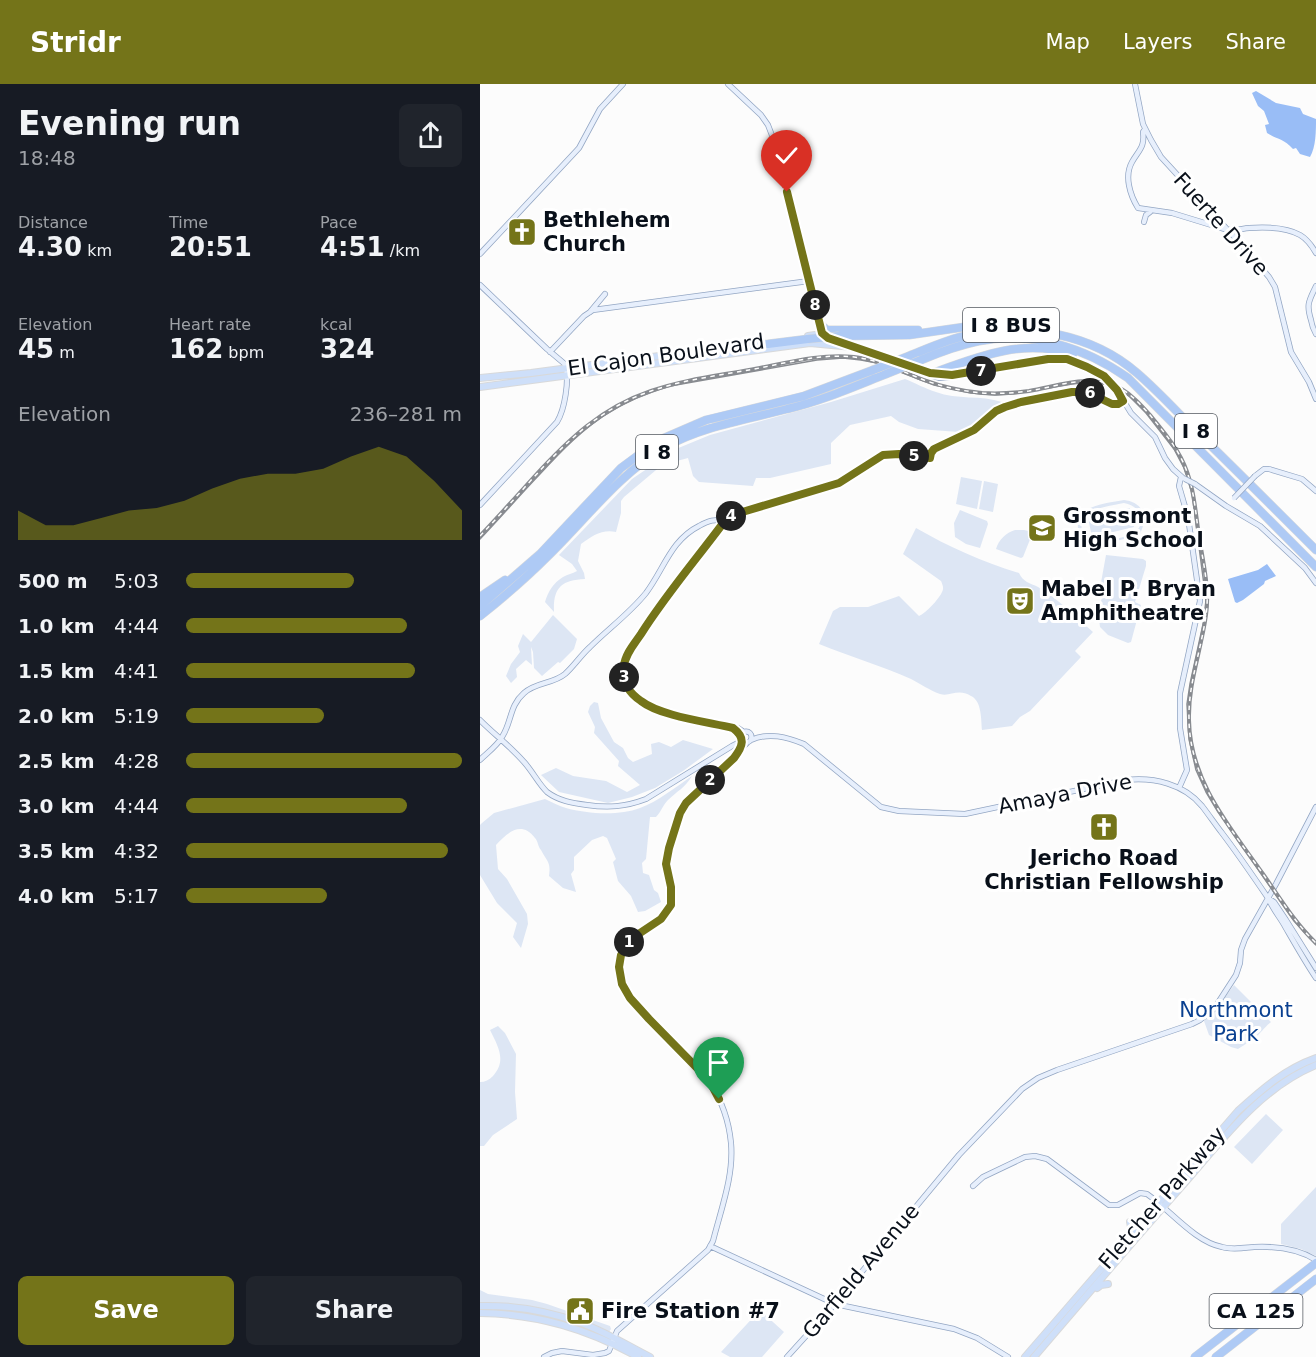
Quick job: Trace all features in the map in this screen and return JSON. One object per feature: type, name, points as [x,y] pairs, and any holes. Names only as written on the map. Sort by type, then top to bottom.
[{"type":"highway","points":[[818,320],[827,330],[840,333]]},
{"type":"highway","name":"I 8 BUS","points":[[748,345],[809,341],[840,333],[909,335],[982,325],[1048,328],[1077,339]]},
{"type":"highway","name":"I 8","points":[[480,606],[540,554],[621,468],[662,439],[706,420],[804,396],[952,339],[999,330],[1031,330],[1077,339],[1110,355],[1138,373],[1316,549]]},
{"type":"highway","points":[[822,333],[840,333]]},
{"type":"highway","name":"I 8","points":[[480,616],[522,582],[628,474],[667,446],[709,428],[807,404],[921,360],[967,344],[990,339],[1035,340],[1062,345],[1103,362],[1128,378],[1316,567]]},
{"type":"highway","name":"I 8 BUS","points":[[936,372],[990,352],[1011,349],[1066,351],[1103,362]]},
{"type":"highway","points":[[480,597],[540,554]]},
{"type":"highway","points":[[480,623],[522,582]]},
{"type":"highway","name":"CA 125","points":[[1195,1357],[1315,1260]]},
{"type":"highway","name":"CA 125","points":[[1216,1357],[1316,1279]]},
{"type":"highway","points":[[1302,1292],[1316,1284]]},
{"type":"main road","points":[[809,341],[819,339],[822,333]]},
{"type":"main road","points":[[822,333],[824,339],[831,345]]},
{"type":"main road","name":"El Cajon Boulevard","points":[[480,387],[822,333]]},
{"type":"main road","name":"El Cajon Boulevard","points":[[480,378],[567,372],[809,341],[848,346],[930,373],[936,372]]},
{"type":"main road","name":"Fletcher Parkway","points":[[1034,1357],[1230,1119],[1265,1087],[1302,1063],[1316,1058]]},
{"type":"main road","name":"Fletcher Parkway","points":[[1025,1357],[1132,1233],[1130,1222],[1142,1221],[1161,1205],[1253,1106],[1286,1081],[1316,1065]]},
{"type":"main road","points":[[1089,1293],[1101,1285],[1108,1284]]},
{"type":"main road","points":[[480,1306],[525,1309],[579,1322],[650,1357]]},
{"type":"main road","points":[[480,1313],[531,1317],[555,1322],[614,1341],[638,1357]]},
{"type":"street","points":[[480,254],[579,148],[600,109],[623,84]]},
{"type":"street","points":[[728,84],[761,114],[771,132],[822,333]]},
{"type":"street","name":"Fuerte Drive","points":[[1135,84],[1146,129],[1166,163],[1275,286],[1291,352],[1309,382],[1316,399]]},
{"type":"street","points":[[1146,129],[1143,132],[1143,145],[1131,165],[1128,180],[1131,194],[1138,208],[1183,216],[1228,231],[1252,228],[1285,230],[1303,237],[1316,253]]},
{"type":"street","points":[[1144,222],[1146,215],[1152,211]]},
{"type":"street","points":[[590,312],[809,281]]},
{"type":"street","points":[[480,285],[566,365],[567,372],[561,416],[557,423],[480,505]]},
{"type":"street","points":[[1316,286],[1308,304],[1308,313],[1316,334]]},
{"type":"street","points":[[550,352],[605,294]]},
{"type":"street","name":"El Cajon Boulevard","points":[[822,333],[831,340],[848,346]]},
{"type":"street","name":"El Cajon Boulevard","points":[[936,372],[961,374],[1057,358],[1076,362],[1104,376],[1110,382],[1131,413],[1155,437],[1172,468],[1183,478]]},
{"type":"street","name":"El Cajon Boulevard","points":[[920,369],[929,376],[940,378],[951,378],[961,374]]},
{"type":"street","points":[[744,739],[738,728],[655,709],[641,702],[628,689],[623,672],[628,653],[655,612],[724,522],[739,513],[839,483],[883,455],[899,454],[930,458],[934,449],[974,430],[988,417],[1005,407],[1021,402],[1072,392],[1089,393],[1112,404],[1123,401]]},
{"type":"street","points":[[1226,506],[1255,476],[1267,469],[1302,479],[1316,491]]},
{"type":"street","points":[[1179,788],[1187,770],[1180,728],[1180,693],[1200,601],[1188,518],[1179,486],[1183,478],[1200,486],[1226,506],[1260,526],[1305,568],[1316,583]]},
{"type":"street","points":[[480,760],[500,740],[508,724],[511,710],[524,692],[565,674],[590,647],[633,608],[652,584],[681,538],[690,530],[706,522],[715,519],[724,522]]},
{"type":"street","points":[[480,720],[524,762],[541,784],[554,796],[570,803],[602,807],[632,804],[646,799],[751,734],[756,733],[765,737]]},
{"type":"street","name":"Amaya Drive","points":[[765,737],[779,736],[804,744],[881,807],[899,811],[965,814],[1139,778],[1157,780],[1179,788],[1202,806],[1268,898],[1316,978]]},
{"type":"street","points":[[744,739],[765,737]]},
{"type":"street","points":[[544,1357],[562,1351],[593,1355],[609,1352],[617,1331],[708,1250],[710,1245],[731,1167],[730,1134],[723,1108],[710,1082],[630,998],[622,984],[620,959],[634,937],[661,919],[672,902],[666,864],[678,815],[686,803],[739,751],[744,739]]},
{"type":"street","points":[[732,746],[739,751]]},
{"type":"street","name":"Garfield Avenue","points":[[787,1357],[836,1304],[958,1155],[1012,1099],[1032,1082],[1057,1070],[1192,1024],[1214,1009],[1236,975],[1245,939],[1316,807]]},
{"type":"street","name":"Amaya Drive","points":[[1268,898],[1274,902],[1316,968]]},
{"type":"street","points":[[973,1186],[983,1177],[1025,1157],[1037,1156],[1056,1165],[1109,1205],[1118,1205],[1142,1192],[1147,1194],[1211,1244],[1237,1248],[1277,1246],[1296,1250],[1315,1260]]},
{"type":"street","points":[[710,1245],[836,1304],[954,1329],[977,1338],[1008,1357]]},
{"type":"green space","points":[[905,379],[944,394],[1002,402],[970,428],[959,432],[918,429],[899,422],[891,416],[850,425],[831,443],[831,464],[770,478],[756,478],[753,486],[699,482],[693,476],[688,458],[662,465],[621,501],[621,513],[616,532],[602,532],[581,544],[578,561],[585,579],[570,581],[560,587],[555,597],[554,612],[545,602],[556,582],[577,571],[572,564],[559,555],[632,479],[676,449],[710,435]]},
{"type":"green space","points":[[961,477],[982,481],[977,509],[956,504]]},
{"type":"green space","points":[[984,481],[998,484],[993,512],[979,509]]},
{"type":"green space","points":[[1124,500],[1132,502],[1143,512],[1144,524],[1140,535],[1084,549],[1083,545],[1090,543],[1082,537],[1078,528],[1078,520],[1082,514],[1094,506]],"holes":[[[1130,504],[1138,511],[1141,520],[1141,525],[1133,533],[1095,541],[1083,532],[1081,522],[1087,513],[1100,508]]]},
{"type":"green space","points":[[1130,508],[1134,527],[1092,537],[1088,518]]},
{"type":"green space","points":[[960,510],[987,521],[980,548],[966,544],[955,537],[954,523]]},
{"type":"green space","points":[[916,528],[966,554],[1019,573],[1025,580],[1059,602],[1093,632],[1075,651],[1081,657],[1030,711],[1012,726],[982,730],[979,706],[975,698],[962,693],[940,694],[900,674],[819,644],[833,611],[840,607],[868,607],[899,596],[919,616],[935,602],[943,589],[941,581],[903,554]]},
{"type":"green space","points":[[1015,530],[1033,532],[1021,558],[996,549],[1003,537]]},
{"type":"green space","points":[[1106,555],[1146,561],[1135,602],[1141,605],[1131,642],[1128,643],[1108,635],[1100,627],[1098,612],[1103,594],[1100,588]]},
{"type":"green space","points":[[553,615],[577,639],[574,649],[542,676],[534,668],[531,647],[532,665],[526,660],[516,669],[517,677],[511,683],[506,676],[520,652],[518,646],[523,634],[531,642]]},
{"type":"green space","points":[[594,702],[598,703],[601,718],[614,742],[623,748],[633,762],[652,754],[651,744],[659,742],[671,747],[683,740],[713,749],[655,788],[632,797],[608,803],[559,792],[541,775],[556,768],[573,776],[606,781],[627,792],[640,785],[618,766],[619,761],[594,733],[595,727],[588,712]]},
{"type":"green space","points":[[692,776],[666,802],[656,817],[650,817],[646,859],[642,863],[643,873],[649,875],[661,902],[645,911],[638,912],[631,896],[618,881],[613,862],[616,859],[607,838],[603,836],[592,840],[574,857],[574,870],[571,874],[576,892],[563,888],[549,876],[548,862],[536,839],[525,830],[514,830],[496,845],[498,869],[507,879],[527,914],[528,924],[521,948],[513,937],[517,923],[497,903],[480,875],[480,825],[494,813],[545,799],[563,807],[584,812],[632,811],[667,794]]},
{"type":"green space","name":"Northmont Park","points":[[1234,985],[1271,1022],[1255,1038],[1238,1049],[1209,1035],[1204,1021]]},
{"type":"green space","points":[[498,1026],[505,1033],[516,1054],[517,1119],[493,1135],[484,1146],[480,1146],[480,1082],[491,1077],[500,1065],[500,1053],[490,1030]]},
{"type":"green space","points":[[1266,1114],[1283,1130],[1252,1164],[1234,1147]]},
{"type":"green space","points":[[1316,1187],[1316,1256],[1281,1244],[1281,1224]]},
{"type":"green space","points":[[480,1290],[488,1294],[547,1304],[610,1326],[611,1329],[609,1332],[531,1306],[480,1303]]},
{"type":"green space","points":[[759,1311],[784,1332],[762,1357],[730,1357],[721,1352]]},
{"type":"water","points":[[1256,91],[1276,103],[1300,108],[1303,114],[1316,119],[1315,144],[1310,157],[1300,154],[1296,148],[1293,149],[1267,133],[1265,125],[1269,124],[1264,111],[1258,106],[1252,93]]},
{"type":"water","points":[[1267,564],[1276,576],[1265,581],[1243,600],[1235,602],[1228,579],[1258,570]]},
{"type":"tram line","points":[[480,539],[556,457],[591,425],[625,403],[670,386],[817,360],[843,358],[877,363],[934,385],[971,393],[1013,394],[1091,382],[1110,385],[1129,396],[1146,413],[1174,449],[1184,468],[1192,493],[1206,600],[1187,704],[1189,739],[1196,770],[1218,812],[1294,921],[1316,945]]},
{"type":"railway","points":[[480,536],[547,463],[587,426],[633,398],[687,381],[801,360],[841,356],[872,361],[938,385],[975,392],[1029,391],[1086,381],[1098,381],[1120,388],[1143,408],[1174,446],[1189,477],[1193,496],[1206,575],[1207,595],[1204,628],[1189,707],[1191,742],[1196,763],[1225,821],[1288,910],[1316,943]]},
{"type":"place","name":"Bethlehem Church","points":[[522,232]]},
{"type":"place","name":"Grossmont High School","points":[[1042,528]]},
{"type":"place","name":"Mabel P. Bryan Amphitheatre","points":[[1020,601]]},
{"type":"place","name":"Jericho Road Christian Fellowship","points":[[1104,827]]},
{"type":"place","name":"Fire Station #7","points":[[580,1311]]},
{"type":"route","points":[[719,1099],[710,1082],[630,998],[622,984],[619,967],[621,955],[627,945],[634,937],[661,919],[671,905],[671,887],[666,864],[677,818],[686,803],[734,758],[740,750],[741,735],[733,728],[664,712],[638,699],[628,689],[623,676],[628,653],[655,612],[724,522],[732,516],[839,483],[853,476],[879,456],[899,454],[930,458],[934,449],[974,430],[996,411],[1021,402],[1072,392],[1089,393],[1115,405],[1123,401],[1117,390],[1104,376],[1067,359],[1048,359],[952,375],[930,373],[831,340],[822,333],[787,192]]}]
